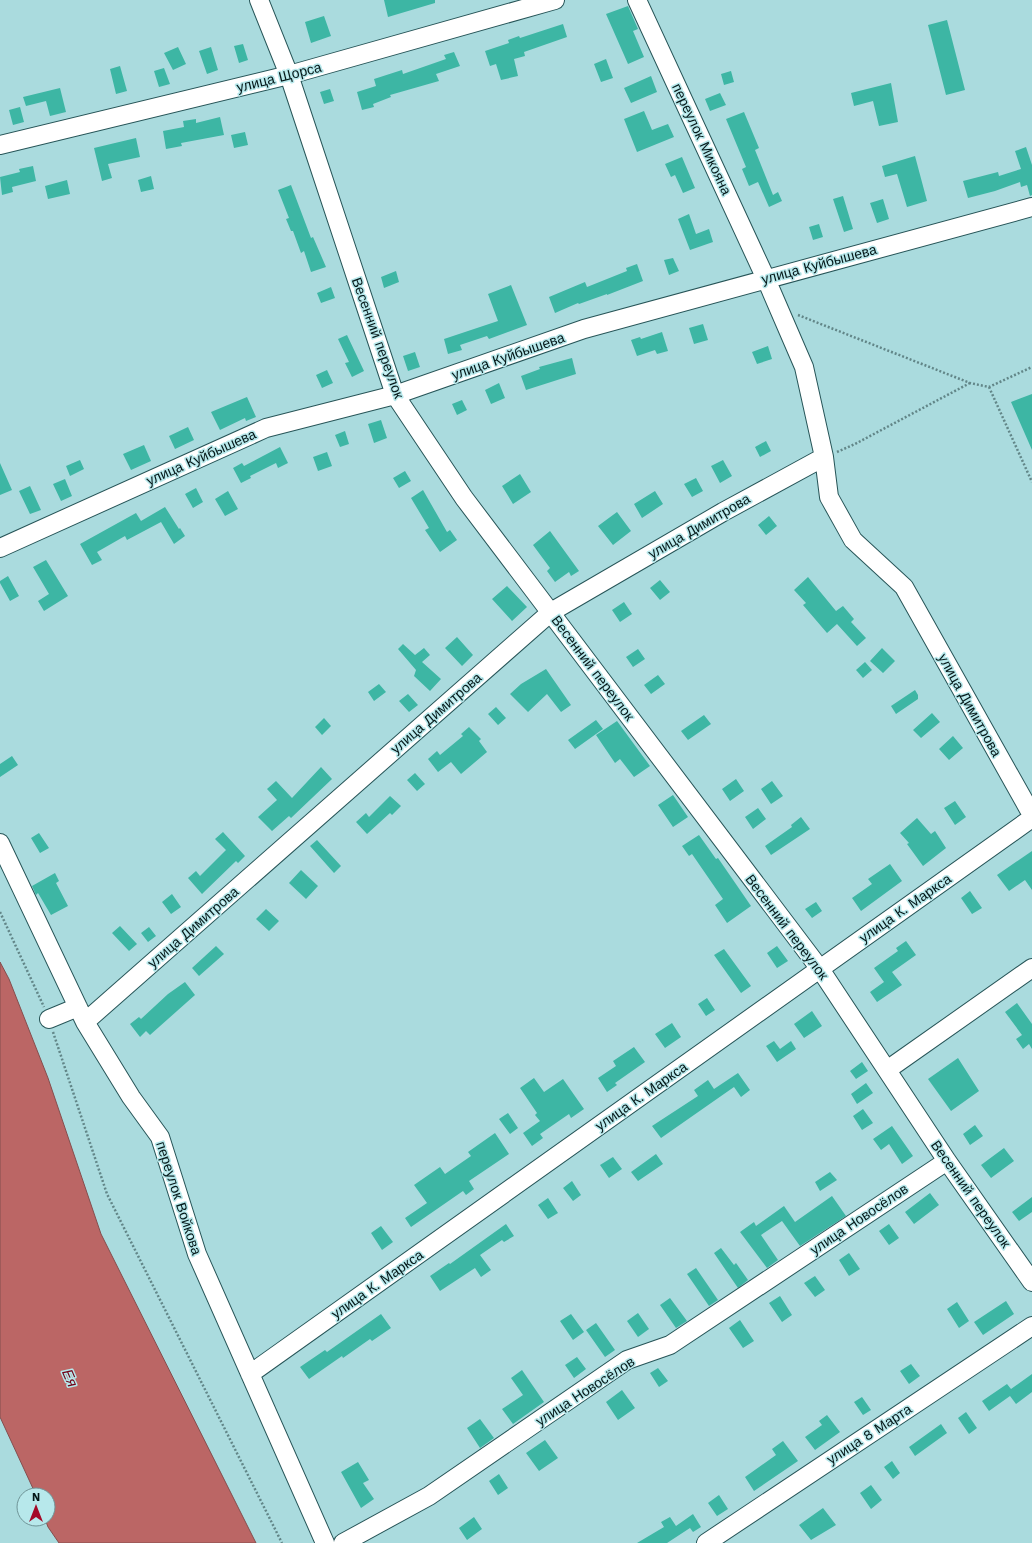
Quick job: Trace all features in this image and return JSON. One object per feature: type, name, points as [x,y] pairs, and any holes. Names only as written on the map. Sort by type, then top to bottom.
[{"type":"street","name":"Весенний переулок","points":[[258,0],[289,75],[395,395],[464,498],[820,969],[947,1161],[1032,1282]]},
{"type":"street","name":"улица Щорса","points":[[0,145],[289,75],[555,0]]},
{"type":"street","name":"переулок Микояна","points":[[637,0],[766,278]]},
{"type":"street","name":"улица Куйбышева","points":[[0,548],[266,428],[395,395],[584,330],[766,278],[1032,207]]},
{"type":"street","name":"улица Димитрова","points":[[766,278],[804,367],[824,457],[830,497],[853,540],[904,587],[1032,817]]},
{"type":"street","name":"улица Димитрова","points":[[49,1019],[82,1014],[551,612],[723,512],[824,457]]},
{"type":"street","name":"улица К. Маркса","points":[[250,1374],[1032,817]]},
{"type":"street","name":"переулок Войкова","points":[[0,843],[82,1014],[131,1097],[160,1137],[197,1254],[324,1543]]},
{"type":"street","points":[[887,1070],[1032,968]]},
{"type":"street","name":"улица Новосёлов","points":[[343,1543],[430,1496],[627,1360],[670,1345],[947,1161]]},
{"type":"street","name":"улица 8 Марта","points":[[706,1543],[1032,1326]]},
{"type":"path","points":[[778,307],[970,383],[989,387],[1032,367]]},
{"type":"path","points":[[824,457],[855,444],[970,383]]},
{"type":"path","points":[[989,387],[1032,482]]},
{"type":"path","points":[[0,912],[49,1019],[107,1194],[282,1543]]},
{"type":"water","name":"Ея","points":[[0,962],[9,979],[48,1078],[101,1234],[256,1543],[59,1543],[48,1527],[56,1527],[56,1487],[32,1487],[0,1417]]},
{"type":"building","points":[[384,0],[435,0],[435,3],[388,17]]},
{"type":"building","points":[[628,6],[638,29],[633,31],[644,57],[628,64],[606,14]]},
{"type":"building","points":[[324,16],[331,36],[311,43],[305,22]]},
{"type":"building","points":[[947,20],[965,90],[946,95],[928,25]]},
{"type":"building","points":[[563,24],[567,37],[524,52],[525,56],[514,59],[518,76],[501,80],[496,64],[490,66],[485,51],[509,43],[508,40],[519,36],[520,38]]},
{"type":"building","points":[[243,44],[248,60],[239,63],[234,46]]},
{"type":"building","points":[[178,47],[186,64],[173,70],[164,53]]},
{"type":"building","points":[[211,47],[218,70],[207,74],[199,51]]},
{"type":"building","points":[[454,52],[460,66],[436,74],[439,81],[390,95],[391,97],[373,104],[374,107],[362,110],[357,92],[376,86],[374,79],[402,70],[403,74],[446,59],[444,55]]},
{"type":"building","points":[[606,59],[613,78],[601,82],[594,64]]},
{"type":"building","points":[[120,66],[127,91],[116,94],[110,69]]},
{"type":"building","points":[[164,68],[170,84],[159,87],[154,71]]},
{"type":"building","points":[[731,71],[734,82],[724,85],[721,74]]},
{"type":"building","points":[[651,76],[657,92],[631,103],[624,88]]},
{"type":"building","points":[[891,83],[898,122],[879,126],[873,101],[854,106],[851,93]]},
{"type":"building","points":[[60,88],[66,112],[50,116],[46,101],[26,106],[23,97]]},
{"type":"building","points":[[330,89],[334,101],[324,104],[320,92]]},
{"type":"building","points":[[720,93],[726,105],[710,111],[705,99]]},
{"type":"building","points":[[20,107],[24,122],[13,125],[9,110]]},
{"type":"building","points":[[644,111],[652,130],[668,124],[674,137],[637,152],[624,119]]},
{"type":"building","points":[[744,112],[759,148],[755,150],[773,195],[778,192],[782,201],[769,207],[758,182],[749,186],[742,169],[746,167],[726,119]]},
{"type":"building","points":[[220,117],[224,135],[181,143],[182,146],[166,149],[163,131],[184,127],[183,121],[196,119],[196,123]]},
{"type":"building","points":[[245,132],[248,145],[234,148],[231,135]]},
{"type":"building","points":[[136,138],[140,157],[108,164],[112,178],[102,181],[94,148]]},
{"type":"building","points":[[1026,147],[1032,165],[1032,195],[1030,196],[1027,185],[1021,187],[1020,182],[995,191],[968,198],[963,181],[998,172],[999,176],[1021,169],[1015,151]]},
{"type":"building","points":[[915,156],[927,201],[907,207],[897,174],[885,177],[882,166]]},
{"type":"building","points":[[682,157],[695,188],[683,193],[675,175],[671,177],[665,164]]},
{"type":"building","points":[[33,166],[36,181],[12,187],[13,192],[2,195],[0,177],[20,172],[19,169]]},
{"type":"building","points":[[151,176],[154,189],[141,192],[138,180]]},
{"type":"building","points":[[67,180],[70,194],[48,199],[45,186]]},
{"type":"building","points":[[291,185],[311,238],[313,237],[326,267],[311,272],[304,251],[301,253],[293,231],[291,231],[286,219],[289,218],[278,190]]},
{"type":"building","points":[[843,196],[853,229],[844,232],[833,199]]},
{"type":"building","points":[[883,199],[889,219],[877,223],[870,203]]},
{"type":"building","points":[[689,214],[696,234],[709,229],[713,242],[690,250],[678,219]]},
{"type":"building","points":[[819,224],[823,237],[813,240],[809,227]]},
{"type":"building","points":[[673,258],[679,271],[669,275],[664,260]]},
{"type":"building","points":[[637,264],[643,281],[607,295],[579,304],[578,303],[555,313],[549,297],[585,282],[587,287],[627,271],[626,268]]},
{"type":"building","points":[[396,271],[399,282],[384,288],[381,277]]},
{"type":"building","points":[[511,285],[527,325],[489,339],[487,336],[460,345],[462,350],[448,354],[444,339],[498,321],[488,294]]},
{"type":"building","points":[[331,287],[335,298],[321,303],[317,293]]},
{"type":"building","points":[[703,324],[708,340],[694,344],[689,328]]},
{"type":"building","points":[[662,332],[668,351],[657,354],[655,350],[637,356],[631,340],[640,337],[641,339]]},
{"type":"building","points":[[347,335],[364,371],[352,377],[345,363],[349,362],[338,339]]},
{"type":"building","points":[[768,346],[772,359],[757,364],[752,352]]},
{"type":"building","points":[[415,352],[420,367],[408,371],[403,356]]},
{"type":"building","points":[[572,358],[576,374],[526,390],[521,376],[540,369],[539,367]]},
{"type":"building","points":[[327,370],[333,383],[322,388],[316,375]]},
{"type":"building","points":[[499,383],[505,398],[491,404],[485,390]]},
{"type":"building","points":[[1032,394],[1032,450],[1011,402]]},
{"type":"building","points":[[247,397],[256,417],[246,421],[245,418],[220,430],[211,412]]},
{"type":"building","points":[[462,400],[467,410],[457,415],[452,404]]},
{"type":"building","points":[[381,420],[387,438],[374,443],[368,424]]},
{"type":"building","points":[[188,427],[194,440],[175,449],[169,436]]},
{"type":"building","points":[[345,431],[349,444],[340,447],[335,435]]},
{"type":"building","points":[[766,441],[771,451],[760,457],[755,447]]},
{"type":"building","points":[[144,445],[151,461],[131,470],[123,454]]},
{"type":"building","points":[[280,447],[288,463],[278,468],[276,463],[250,476],[251,478],[241,483],[233,468],[242,463],[244,466]]},
{"type":"building","points":[[327,452],[332,466],[318,471],[313,457]]},
{"type":"building","points":[[80,460],[84,469],[70,476],[66,466]]},
{"type":"building","points":[[723,460],[732,476],[720,483],[711,466]]},
{"type":"building","points":[[0,463],[12,490],[0,495]]},
{"type":"building","points":[[405,471],[411,481],[399,488],[393,478]]},
{"type":"building","points":[[520,474],[531,492],[513,504],[502,486]]},
{"type":"building","points":[[696,478],[703,491],[692,497],[684,484]]},
{"type":"building","points":[[65,479],[72,496],[61,501],[53,484]]},
{"type":"building","points":[[30,486],[41,510],[30,514],[19,491]]},
{"type":"building","points":[[196,488],[203,502],[193,508],[185,494]]},
{"type":"building","points":[[423,490],[447,532],[450,530],[457,540],[440,552],[425,530],[429,528],[411,498]]},
{"type":"building","points":[[228,491],[238,509],[225,516],[215,499]]},
{"type":"building","points":[[655,491],[663,504],[642,518],[634,504]]},
{"type":"building","points":[[165,507],[185,536],[174,544],[161,522],[127,540],[125,536],[97,552],[102,560],[92,565],[80,544],[136,513],[141,521]]},
{"type":"building","points":[[617,512],[631,531],[613,545],[598,526]]},
{"type":"building","points":[[769,516],[777,526],[766,535],[758,525]]},
{"type":"building","points":[[550,531],[579,571],[571,576],[569,572],[555,582],[547,571],[550,568],[533,545]]},
{"type":"building","points":[[46,560],[68,596],[44,611],[38,601],[49,594],[33,567]]},
{"type":"building","points":[[8,576],[19,596],[10,601],[0,583],[0,581]]},
{"type":"building","points":[[808,577],[836,611],[843,606],[854,619],[851,622],[866,638],[857,646],[837,624],[827,633],[803,605],[806,603],[794,590]]},
{"type":"building","points":[[660,580],[670,592],[660,600],[650,588]]},
{"type":"building","points":[[507,586],[527,607],[512,621],[492,599]]},
{"type":"building","points":[[624,602],[632,614],[620,622],[612,610]]},
{"type":"building","points":[[457,637],[473,655],[462,666],[445,648]]},
{"type":"building","points":[[403,644],[415,655],[424,648],[430,655],[422,662],[441,679],[430,691],[414,676],[416,670],[398,649]]},
{"type":"building","points":[[882,648],[895,661],[883,673],[870,661]]},
{"type":"building","points":[[638,649],[645,659],[633,667],[626,657]]},
{"type":"building","points":[[865,662],[872,670],[863,678],[856,670]]},
{"type":"building","points":[[546,669],[571,705],[561,712],[547,694],[528,712],[510,694],[521,684]]},
{"type":"building","points":[[658,675],[665,684],[651,694],[644,685]]},
{"type":"building","points":[[379,684],[386,692],[374,701],[368,692]]},
{"type":"building","points":[[915,690],[918,695],[918,699],[896,714],[891,706]]},
{"type":"building","points":[[408,694],[418,705],[409,712],[399,701]]},
{"type":"building","points":[[496,707],[506,718],[498,725],[488,714]]},
{"type":"building","points":[[932,713],[940,722],[921,738],[913,730]]},
{"type":"building","points":[[704,715],[711,724],[688,740],[681,731]]},
{"type":"building","points":[[324,718],[331,726],[322,735],[315,727]]},
{"type":"building","points":[[596,720],[603,729],[575,749],[568,740]]},
{"type":"building","points":[[617,721],[650,766],[634,777],[620,759],[615,763],[596,735]]},
{"type":"building","points":[[469,727],[481,739],[479,741],[487,752],[461,774],[451,762],[438,772],[428,759],[437,751],[440,755],[463,736],[461,734]]},
{"type":"building","points":[[953,736],[963,748],[949,760],[939,749]]},
{"type":"building","points":[[12,756],[18,765],[0,777],[0,764]]},
{"type":"building","points":[[321,767],[332,779],[291,818],[289,816],[272,831],[258,817],[277,800],[267,789],[276,781],[292,798]]},
{"type":"building","points":[[415,773],[425,784],[417,791],[407,780]]},
{"type":"building","points":[[736,779],[744,791],[730,801],[722,789]]},
{"type":"building","points":[[772,781],[783,796],[771,804],[761,789]]},
{"type":"building","points":[[673,795],[688,817],[673,827],[658,805]]},
{"type":"building","points":[[390,796],[401,806],[392,815],[390,813],[367,834],[356,822],[366,813],[369,817]]},
{"type":"building","points":[[955,801],[966,817],[955,825],[944,808]]},
{"type":"building","points":[[758,808],[766,819],[753,829],[745,817]]},
{"type":"building","points":[[801,817],[810,829],[771,855],[765,846],[792,827],[791,825]]},
{"type":"building","points":[[917,818],[931,834],[935,831],[946,848],[923,866],[907,844],[909,843],[900,833]]},
{"type":"building","points":[[223,832],[245,856],[238,863],[236,861],[202,894],[188,878],[196,871],[200,876],[226,850],[215,839]]},
{"type":"building","points":[[39,833],[49,848],[40,853],[31,838]]},
{"type":"building","points":[[699,835],[716,859],[718,858],[751,906],[727,923],[715,905],[723,899],[692,854],[689,856],[682,846]]},
{"type":"building","points":[[317,840],[341,866],[334,873],[310,846]]},
{"type":"building","points":[[1032,851],[1032,890],[1025,880],[1009,891],[997,875]]},
{"type":"building","points":[[890,864],[902,881],[861,911],[852,898],[872,884],[868,879]]},
{"type":"building","points":[[301,870],[318,886],[306,899],[289,883]]},
{"type":"building","points":[[55,873],[59,881],[56,883],[68,906],[51,915],[38,893],[36,895],[32,886]]},
{"type":"building","points":[[970,891],[982,908],[972,914],[961,898]]},
{"type":"building","points":[[172,894],[181,907],[171,914],[162,902]]},
{"type":"building","points":[[816,902],[822,911],[812,918],[805,909]]},
{"type":"building","points":[[266,909],[279,921],[269,931],[256,919]]},
{"type":"building","points":[[120,926],[137,944],[129,951],[112,933]]},
{"type":"building","points":[[149,927],[156,936],[148,942],[141,933]]},
{"type":"building","points":[[906,941],[916,955],[892,972],[902,985],[877,1002],[870,992],[884,982],[874,968],[898,951],[896,948]]},
{"type":"building","points":[[216,946],[224,954],[199,976],[192,968]]},
{"type":"building","points":[[777,946],[788,961],[777,968],[767,953]]},
{"type":"building","points":[[724,949],[751,986],[741,993],[714,955]]},
{"type":"building","points":[[185,982],[195,995],[150,1035],[146,1031],[140,1037],[130,1024],[139,1017],[141,1019],[168,994]]},
{"type":"building","points":[[707,998],[715,1010],[706,1016],[698,1004]]},
{"type":"building","points":[[1017,1003],[1032,1024],[1032,1049],[1029,1044],[1023,1049],[1016,1039],[1022,1035],[1005,1012]]},
{"type":"building","points":[[812,1011],[822,1026],[804,1038],[794,1024]]},
{"type":"building","points":[[672,1023],[681,1037],[665,1048],[655,1034]]},
{"type":"building","points":[[774,1041],[780,1049],[791,1041],[796,1049],[777,1062],[766,1046]]},
{"type":"building","points":[[634,1047],[645,1062],[615,1083],[617,1085],[607,1092],[598,1078],[616,1066],[613,1061]]},
{"type":"building","points":[[958,1058],[979,1091],[951,1111],[928,1079]]},
{"type":"building","points":[[862,1062],[868,1071],[856,1079],[850,1071]]},
{"type":"building","points":[[738,1073],[750,1090],[741,1097],[734,1087],[661,1138],[652,1126],[698,1096],[694,1090],[708,1080],[714,1089]]},
{"type":"building","points":[[534,1078],[544,1092],[563,1079],[584,1109],[571,1118],[569,1114],[540,1134],[543,1138],[532,1146],[523,1133],[540,1121],[535,1115],[537,1113],[520,1088]]},
{"type":"building","points":[[866,1083],[873,1093],[857,1104],[851,1094]]},
{"type":"building","points":[[863,1109],[873,1123],[862,1130],[853,1116]]},
{"type":"building","points":[[508,1113],[518,1128],[510,1134],[499,1119]]},
{"type":"building","points":[[975,1125],[983,1136],[970,1145],[963,1134]]},
{"type":"building","points":[[892,1126],[913,1156],[902,1164],[889,1144],[881,1150],[873,1139]]},
{"type":"building","points":[[495,1133],[509,1154],[469,1181],[474,1189],[466,1195],[463,1191],[411,1227],[405,1218],[427,1203],[414,1185],[440,1167],[445,1174],[471,1156],[468,1152]]},
{"type":"building","points":[[1004,1148],[1014,1161],[991,1178],[981,1165]]},
{"type":"building","points":[[656,1154],[663,1164],[638,1181],[631,1172]]},
{"type":"building","points":[[613,1157],[622,1169],[609,1178],[600,1165]]},
{"type":"building","points":[[830,1172],[837,1180],[820,1191],[815,1182]]},
{"type":"building","points":[[572,1181],[581,1195],[573,1201],[563,1188]]},
{"type":"building","points":[[930,1193],[939,1205],[914,1224],[905,1212]]},
{"type":"building","points":[[832,1196],[846,1216],[800,1246],[782,1221],[761,1235],[778,1260],[767,1268],[740,1232],[754,1222],[756,1226],[784,1206],[795,1222]]},
{"type":"building","points":[[1032,1197],[1032,1212],[1019,1221],[1012,1212]]},
{"type":"building","points":[[548,1198],[558,1213],[548,1219],[538,1205]]},
{"type":"building","points":[[506,1224],[514,1236],[504,1242],[502,1240],[480,1255],[491,1270],[481,1277],[475,1268],[440,1291],[430,1276],[449,1263],[450,1264]]},
{"type":"building","points":[[889,1224],[899,1238],[889,1245],[879,1231]]},
{"type":"building","points":[[381,1226],[393,1242],[382,1250],[371,1233]]},
{"type":"building","points":[[721,1248],[734,1265],[736,1263],[748,1280],[738,1288],[714,1253]]},
{"type":"building","points":[[849,1253],[860,1269],[849,1276],[839,1260]]},
{"type":"building","points":[[696,1268],[718,1300],[709,1306],[687,1274]]},
{"type":"building","points":[[815,1276],[825,1290],[815,1297],[804,1283]]},
{"type":"building","points":[[780,1296],[792,1315],[782,1322],[769,1303]]},
{"type":"building","points":[[670,1298],[687,1321],[676,1328],[660,1305]]},
{"type":"building","points":[[1006,1301],[1014,1314],[983,1335],[974,1322]]},
{"type":"building","points":[[957,1302],[969,1321],[959,1328],[947,1309]]},
{"type":"building","points":[[638,1313],[649,1329],[638,1337],[627,1321]]},
{"type":"building","points":[[381,1314],[391,1328],[372,1341],[370,1339],[343,1358],[342,1356],[309,1379],[300,1367],[325,1350],[327,1352]]},
{"type":"building","points":[[571,1314],[584,1332],[573,1340],[560,1321]]},
{"type":"building","points":[[740,1320],[754,1341],[743,1348],[729,1328]]},
{"type":"building","points":[[596,1323],[615,1350],[605,1357],[586,1330]]},
{"type":"building","points":[[577,1357],[586,1369],[574,1378],[565,1365]]},
{"type":"building","points":[[911,1364],[920,1376],[909,1384],[900,1371]]},
{"type":"building","points":[[658,1368],[668,1381],[659,1387],[650,1373]]},
{"type":"building","points":[[522,1370],[544,1402],[513,1424],[502,1409],[523,1395],[511,1378]]},
{"type":"building","points":[[1032,1374],[1032,1392],[1016,1404],[1010,1396],[989,1411],[982,1401],[1007,1384],[1011,1389]]},
{"type":"building","points":[[622,1390],[635,1408],[618,1420],[606,1402]]},
{"type":"building","points":[[862,1397],[871,1410],[863,1415],[854,1402]]},
{"type":"building","points":[[966,1412],[977,1428],[969,1434],[958,1418]]},
{"type":"building","points":[[827,1415],[840,1432],[815,1450],[805,1437],[822,1425],[819,1421]]},
{"type":"building","points":[[480,1419],[494,1438],[480,1448],[467,1428]]},
{"type":"building","points":[[941,1424],[947,1433],[915,1456],[909,1447]]},
{"type":"building","points":[[545,1440],[558,1458],[539,1471],[526,1453]]},
{"type":"building","points":[[783,1441],[798,1461],[754,1491],[745,1477],[776,1455],[772,1449]]},
{"type":"building","points":[[892,1461],[900,1473],[893,1479],[884,1467]]},
{"type":"building","points":[[358,1462],[369,1480],[363,1483],[374,1499],[361,1508],[341,1472]]},
{"type":"building","points":[[499,1474],[508,1488],[498,1495],[489,1481]]},
{"type":"building","points":[[871,1485],[882,1500],[871,1509],[860,1493]]},
{"type":"building","points":[[719,1495],[728,1509],[717,1516],[708,1503]]},
{"type":"building","points":[[823,1508],[836,1525],[811,1540],[799,1525]]},
{"type":"building","points":[[693,1514],[701,1527],[693,1532],[690,1528],[667,1543],[637,1543],[664,1527],[661,1522],[670,1517],[676,1526]]},
{"type":"building","points":[[474,1517],[482,1529],[467,1540],[459,1528]]}]
